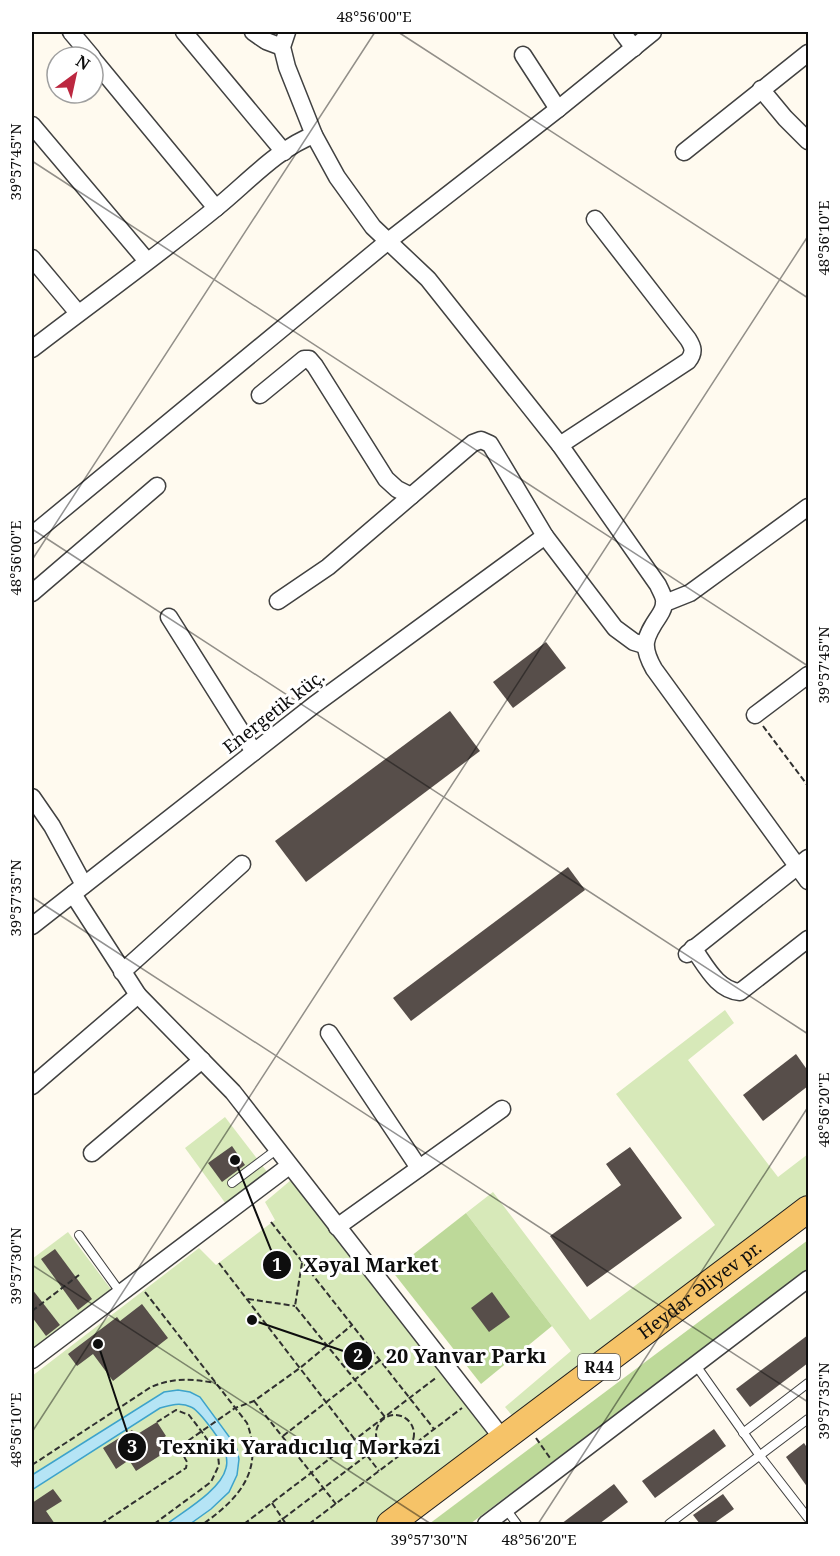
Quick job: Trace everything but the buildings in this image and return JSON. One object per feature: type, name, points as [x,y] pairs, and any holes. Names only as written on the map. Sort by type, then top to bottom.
[{"type":"main road","name":"Heydər Əliyev pr.","points":[[390,1524],[808,1209]]},
{"type":"main road","name":"Heydər Əliyev pr.","points":[[416,1524],[808,1230]]},
{"type":"street","points":[[71,32],[82,45]]},
{"type":"street","points":[[184,32],[284,152]]},
{"type":"street","points":[[253,32],[266,41],[285,39],[288,67],[314,135],[337,177],[373,227],[428,279],[560,445],[658,585],[664,603],[661,613],[647,635],[645,645],[647,657],[803,862],[808,881]]},
{"type":"street","points":[[622,32],[634,48]]},
{"type":"street","points":[[32,535],[387,242],[653,32]]},
{"type":"street","points":[[684,152],[808,53]]},
{"type":"street","points":[[523,55],[558,109]]},
{"type":"street","points":[[105,74],[216,208]]},
{"type":"street","points":[[761,89],[808,141]]},
{"type":"street","points":[[32,124],[147,261]]},
{"type":"street","points":[[32,350],[216,208],[284,152],[300,140],[314,135]]},
{"type":"street","points":[[560,445],[688,361],[693,355],[693,347],[688,339],[596,219]]},
{"type":"street","points":[[32,258],[78,313]]},
{"type":"street","points":[[260,395],[304,359],[309,359],[386,479],[397,489],[411,496]]},
{"type":"street","points":[[278,601],[328,567],[473,443],[481,440],[490,444],[546,536],[615,628],[634,642],[645,645]]},
{"type":"street","points":[[32,593],[157,486]]},
{"type":"street","points":[[664,603],[690,593],[808,507]]},
{"type":"street","name":"Energetik küç.","points":[[32,926],[314,705],[546,536]]},
{"type":"street","points":[[169,617],[254,752]]},
{"type":"street","points":[[754,715],[808,675]]},
{"type":"street","points":[[32,797],[51,826],[78,890],[122,972],[138,995],[232,1092],[503,1439]]},
{"type":"street","points":[[803,862],[690,951],[720,984],[730,991],[740,992],[808,939]]},
{"type":"street","points":[[122,972],[242,864]]},
{"type":"street","points":[[32,1086],[138,995]]},
{"type":"street","points":[[329,1033],[419,1168]]},
{"type":"street","points":[[92,1153],[202,1060]]},
{"type":"street","points":[[337,1227],[502,1109]]},
{"type":"street","points":[[32,1360],[289,1166]]},
{"type":"street","points":[[486,1524],[808,1279]]},
{"type":"lane","points":[[232,1183],[276,1149]]},
{"type":"lane","points":[[78,1235],[120,1292]]},
{"type":"lane","points":[[695,1364],[743,1433],[808,1518]]},
{"type":"lane","points":[[743,1433],[808,1383]]},
{"type":"lane","points":[[669,1524],[808,1419]]},
{"type":"lane","points":[[506,1509],[517,1524]]},
{"type":"path","points":[[754,715],[808,786]]},
{"type":"path","points":[[271,1222],[434,1428]]},
{"type":"path","points":[[295,1306],[303,1262]]},
{"type":"path","points":[[219,1263],[379,1471]]},
{"type":"path","points":[[32,1311],[80,1275]]},
{"type":"path","points":[[136,1280],[247,1424],[253,1440],[253,1460],[246,1482],[231,1503],[203,1524]]},
{"type":"path","points":[[247,1299],[295,1306],[385,1417]]},
{"type":"path","points":[[101,1524],[186,1468],[187,1462],[180,1449],[182,1445],[235,1408],[254,1401],[300,1368],[352,1325]]},
{"type":"path","points":[[283,1436],[380,1360]]},
{"type":"path","points":[[244,1524],[448,1368]]},
{"type":"path","points":[[32,1465],[151,1387],[168,1380],[189,1379],[216,1383]]},
{"type":"path","points":[[309,1524],[473,1400]]},
{"type":"path","points":[[254,1401],[336,1504]]},
{"type":"path","points":[[153,1524],[211,1482],[219,1465],[218,1455],[189,1415],[176,1410],[157,1422]]},
{"type":"path","points":[[399,1415],[411,1423],[415,1437],[408,1449],[394,1454],[379,1446],[375,1435],[376,1428],[385,1417],[399,1415]]},
{"type":"path","points":[[534,1436],[559,1469]]},
{"type":"path","points":[[276,1524],[379,1446]]},
{"type":"path","points":[[272,1503],[286,1524]]},
{"type":"green space","points":[[725,1010],[734,1023],[688,1060],[778,1177],[808,1154],[808,1195],[514,1418],[505,1407],[571,1351],[466,1213],[493,1192],[590,1320],[715,1225],[616,1094]]},
{"type":"green space","points":[[225,1117],[268,1173],[226,1204],[185,1148]]},
{"type":"green space","points":[[291,1180],[490,1436],[375,1524],[32,1524],[32,1376],[199,1248],[216,1265],[275,1220],[265,1202]]},
{"type":"green space","points":[[466,1213],[552,1326],[481,1384],[392,1271]]},
{"type":"green space","points":[[68,1232],[113,1292],[32,1354],[32,1259]]},
{"type":"green space","points":[[808,1240],[808,1269],[470,1524],[429,1524]]},
{"type":"water","points":[[178,1390],[200,1397],[236,1446],[239,1459],[237,1475],[229,1492],[190,1524],[167,1524],[210,1492],[223,1476],[227,1460],[223,1446],[208,1424],[194,1409],[183,1405],[160,1408],[32,1490],[32,1475],[164,1392]]},
{"type":"place","name":"Xəyal Market","points":[[235,1160]]},
{"type":"place","name":"20 Yanvar Parkı","points":[[252,1320]]},
{"type":"place","name":"Texniki Yaradıcılıq Mərkəzi","points":[[98,1344]]}]
